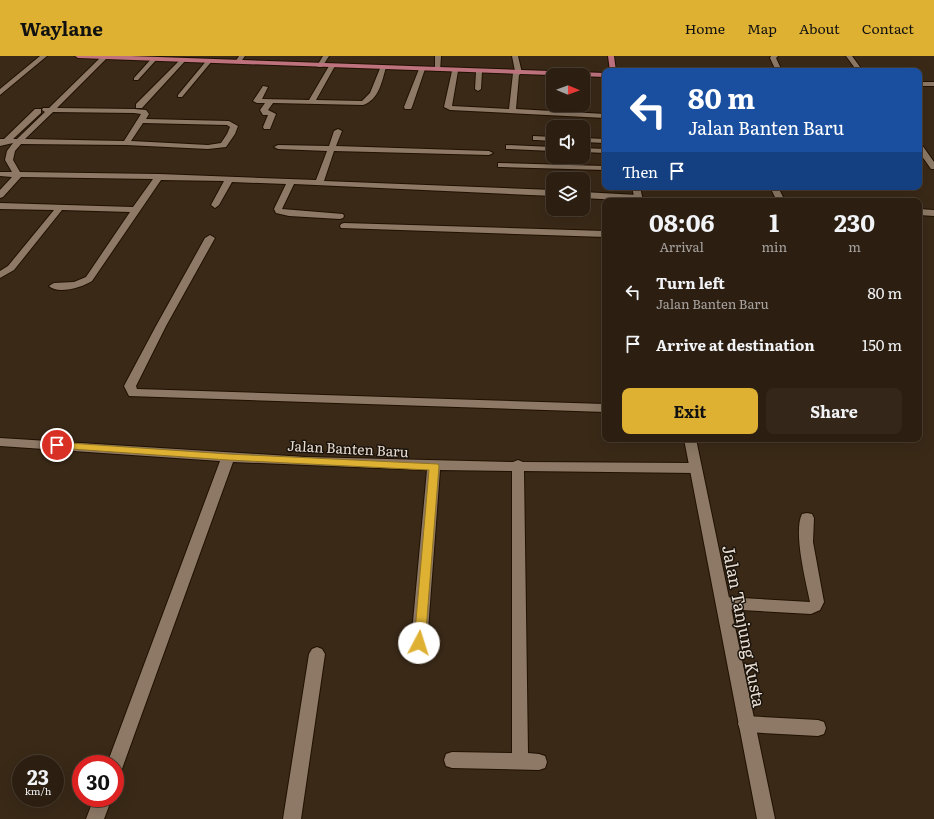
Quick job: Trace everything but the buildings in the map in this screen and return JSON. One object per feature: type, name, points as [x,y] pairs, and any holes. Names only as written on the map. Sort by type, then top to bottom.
[{"type":"main road","points":[[78,56],[184,59],[198,58],[210,61],[240,59],[320,66],[602,75]]},
{"type":"main road","points":[[611,56],[613,68]]},
{"type":"street","points":[[0,93],[44,56]]},
{"type":"street","points":[[320,66],[326,56]]},
{"type":"street","points":[[438,56],[438,70]]},
{"type":"street","points":[[512,110],[517,73],[515,56]]},
{"type":"street","points":[[775,56],[773,58],[778,68]]},
{"type":"street","points":[[849,56],[858,68]]},
{"type":"street","points":[[0,148],[3,141],[102,57]]},
{"type":"street","points":[[18,175],[9,160],[11,151],[19,141],[102,57]]},
{"type":"street","points":[[136,79],[154,58]]},
{"type":"street","points":[[139,106],[184,59]]},
{"type":"street","points":[[180,96],[210,61]]},
{"type":"street","points":[[311,102],[332,66]]},
{"type":"street","points":[[265,87],[256,101],[366,103],[369,101],[375,90],[383,67]]},
{"type":"street","points":[[408,107],[422,69]]},
{"type":"street","points":[[455,71],[448,98],[448,108],[512,110],[602,116]]},
{"type":"street","points":[[478,88],[479,72]]},
{"type":"street","points":[[922,84],[934,84]]},
{"type":"street","points":[[267,127],[272,114],[264,110],[270,102]]},
{"type":"street","points":[[39,110],[143,112],[145,114],[142,121],[126,143]]},
{"type":"street","points":[[3,141],[218,146],[223,145],[234,129],[234,126],[229,123],[142,121]]},
{"type":"street","points":[[319,182],[338,132]]},
{"type":"street","points":[[536,138],[546,138]]},
{"type":"street","points":[[590,140],[602,141]]},
{"type":"street","points":[[278,147],[489,153]]},
{"type":"street","points":[[509,147],[546,149]]},
{"type":"street","points":[[590,150],[602,151]]},
{"type":"street","points":[[922,151],[934,167]]},
{"type":"street","points":[[0,161],[9,160]]},
{"type":"street","points":[[501,165],[602,168]]},
{"type":"street","points":[[0,174],[159,176],[546,193]]},
{"type":"street","points":[[0,195],[18,175]]},
{"type":"street","points":[[54,286],[74,286],[83,284],[89,279],[159,176]]},
{"type":"street","points":[[215,205],[229,179]]},
{"type":"street","points":[[292,181],[278,209],[279,211],[340,216]]},
{"type":"street","points":[[590,196],[617,198]]},
{"type":"street","points":[[0,206],[59,209],[137,210]]},
{"type":"street","points":[[0,275],[11,268],[59,209]]},
{"type":"street","points":[[922,212],[934,213]]},
{"type":"street","points":[[344,226],[602,234]]},
{"type":"street","points":[[210,238],[161,326],[130,386],[133,393],[602,408]]},
{"type":"street","name":"Jalan Banten Baru","points":[[0,442],[228,457],[434,466],[695,468]]},
{"type":"street","name":"Jalan Tanjung Kusta","points":[[691,442],[724,603],[746,724],[766,819]]},
{"type":"street","points":[[119,755],[228,457]]},
{"type":"street","points":[[419,643],[434,466]]},
{"type":"street","points":[[518,466],[520,761]]},
{"type":"street","points":[[724,603],[811,608],[816,606],[817,602],[806,542],[807,518]]},
{"type":"street","points":[[292,819],[317,654]]},
{"type":"street","points":[[746,724],[818,728]]},
{"type":"street","points":[[452,760],[539,762]]},
{"type":"street","points":[[95,819],[100,807]]},
{"type":"route","points":[[57,445],[228,457],[434,466],[419,643]]}]
